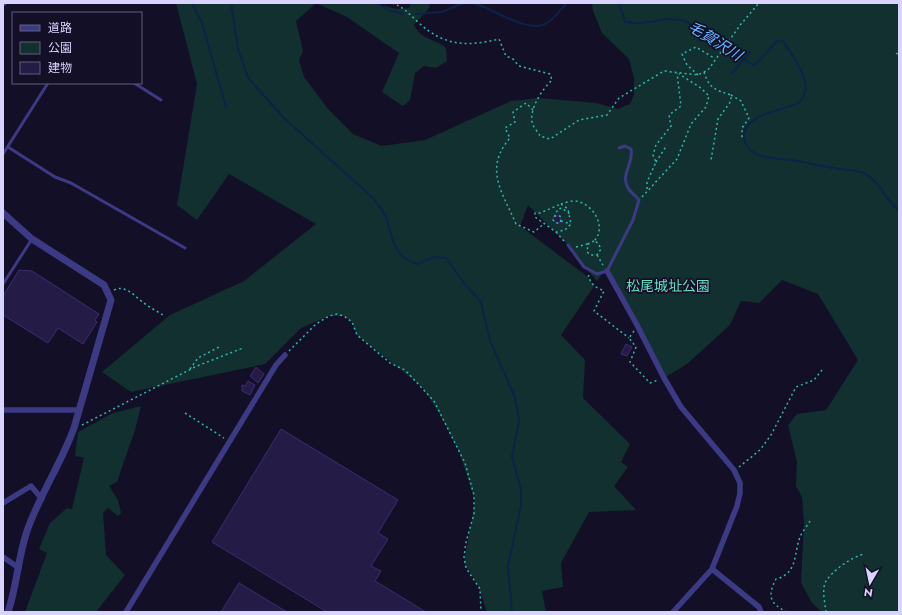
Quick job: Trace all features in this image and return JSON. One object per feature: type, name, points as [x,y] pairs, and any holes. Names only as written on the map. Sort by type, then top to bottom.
[{"type":"street","points":[[3,213],[32,239],[104,285],[109,292],[111,300],[75,426],[67,448],[27,529],[15,591],[8,612]]},
{"type":"street","points":[[607,272],[637,325],[664,378],[681,406],[734,470],[740,484],[740,493],[737,506],[712,569],[673,612]]},
{"type":"street","points":[[126,612],[276,365],[285,355]]},
{"type":"street","points":[[3,410],[79,410]]},
{"type":"street","points":[[3,503],[31,486],[42,498]]},
{"type":"street","points":[[3,557],[19,568]]},
{"type":"street","points":[[712,569],[759,607],[761,612]]},
{"type":"lane","points":[[3,154],[47,84]]},
{"type":"lane","points":[[136,84],[161,100]]},
{"type":"lane","points":[[568,245],[584,267],[592,272],[602,274],[607,272],[633,220],[639,200],[628,188],[625,177],[631,161],[630,149],[625,146],[619,148]]},
{"type":"lane","points":[[8,147],[55,177],[71,183],[185,248]]},
{"type":"lane","points":[[3,284],[32,239]]},
{"type":"path","points":[[392,3],[406,10],[431,32],[455,44],[472,44],[499,39],[506,56],[512,59],[519,66],[550,74],[552,80],[546,85],[533,110],[532,123],[540,136],[550,139],[579,120],[608,115],[619,98],[664,71],[698,75],[708,70],[741,24],[759,3]]},
{"type":"path","points":[[698,75],[687,65],[682,54],[696,47],[714,58]]},
{"type":"path","points":[[704,72],[707,83],[717,90],[731,95],[742,102],[749,118],[742,128],[742,139]]},
{"type":"path","points":[[656,162],[653,155],[656,145],[671,126],[669,115],[681,106],[677,73]]},
{"type":"path","points":[[639,200],[647,189],[677,159],[691,124],[706,107],[710,96],[702,88],[677,73]]},
{"type":"path","points":[[711,160],[718,119],[731,101],[731,95]]},
{"type":"path","points":[[533,110],[526,103],[513,112],[515,122],[505,128],[510,138],[502,146],[497,158],[495,170],[499,186],[516,224],[534,232],[544,223]]},
{"type":"path","points":[[647,189],[647,182],[656,162],[667,145]]},
{"type":"path","points":[[571,224],[565,230],[556,232],[535,217],[536,213],[540,213],[560,204],[576,201],[590,207],[599,222],[601,229],[600,235],[588,244],[587,252],[591,255],[596,255]]},
{"type":"path","points":[[560,204],[568,209],[571,224]]},
{"type":"path","points":[[570,214],[562,208],[558,209],[553,220],[556,223],[560,223],[561,221],[571,224]]},
{"type":"path","points":[[554,216],[560,216],[561,221]]},
{"type":"path","points":[[594,241],[598,243],[601,250],[596,255]]},
{"type":"path","points":[[596,255],[607,272]]},
{"type":"path","points":[[592,272],[588,276],[594,286],[604,291],[594,311],[629,338],[636,347],[630,362],[650,383],[664,378]]},
{"type":"path","points":[[109,292],[118,288],[124,288],[163,315]]},
{"type":"path","points":[[285,355],[316,324],[329,316],[337,314],[344,316],[352,322],[357,335],[390,363],[405,370],[427,392],[441,412],[465,463],[472,486],[475,507],[466,542],[464,563],[480,589],[481,612]]},
{"type":"path","points":[[629,338],[637,325]]},
{"type":"path","points":[[189,370],[198,358],[222,346]]},
{"type":"path","points":[[75,426],[84,425],[189,370],[222,355],[243,348]]},
{"type":"path","points":[[734,470],[760,450],[771,435],[796,387],[814,380],[822,370]]},
{"type":"path","points":[[185,413],[229,441]]},
{"type":"path","points":[[787,612],[773,603],[770,597],[772,587],[776,579],[780,578],[794,564],[800,538],[810,521]]},
{"type":"path","points":[[826,612],[824,602],[826,583],[834,572],[852,558],[857,555],[865,554]]},
{"type":"green space","name":"松尾城址公園","points":[[176,3],[316,3],[296,21],[303,51],[299,60],[304,77],[328,109],[353,134],[382,146],[425,140],[511,101],[539,98],[596,103],[618,109],[630,104],[634,95],[634,78],[629,59],[602,33],[593,11],[592,3],[899,3],[899,612],[822,612],[812,603],[801,583],[804,523],[802,497],[796,486],[797,462],[788,425],[797,414],[826,410],[858,360],[818,294],[782,280],[759,303],[741,301],[730,325],[687,364],[664,378],[607,272],[602,274],[597,281],[575,256],[568,245],[528,205],[520,226],[588,277],[594,286],[561,335],[585,360],[583,398],[630,444],[621,462],[628,467],[614,486],[636,510],[589,512],[561,563],[563,587],[542,591],[546,612],[487,612],[478,585],[464,563],[475,501],[460,454],[438,411],[422,387],[357,335],[352,322],[344,316],[329,316],[301,328],[265,364],[131,392],[102,372],[170,315],[244,281],[316,224],[229,174],[197,220],[177,205],[197,84]]},
{"type":"green space","points":[[316,3],[378,3],[379,5],[397,9],[409,8],[411,3],[428,3],[430,7],[414,25],[425,37],[446,48],[447,61],[436,68],[424,66],[415,73],[410,100],[403,106],[382,92],[399,53],[347,17]]},
{"type":"green space","points":[[141,406],[135,430],[117,482],[109,486],[118,500],[121,513],[118,516],[108,508],[103,513],[106,555],[125,575],[96,612],[25,612],[47,553],[39,549],[50,523],[67,508],[72,509],[84,458],[75,456],[78,432],[113,413]]},
{"type":"building","points":[[554,216],[560,216],[560,223],[556,223],[553,220]]},
{"type":"building","points":[[19,270],[32,271],[99,314],[95,320],[97,322],[83,344],[58,328],[48,343],[3,315],[3,296]]},
{"type":"building","points":[[626,344],[632,347],[627,356],[621,354]]},
{"type":"building","points":[[256,367],[264,374],[258,383],[250,376]]},
{"type":"building","points":[[248,381],[255,385],[250,395],[242,391],[242,385],[245,386]]},
{"type":"building","points":[[281,429],[398,500],[378,533],[388,539],[371,566],[381,571],[375,581],[426,612],[327,612],[212,542]]},
{"type":"building","points":[[239,583],[287,612],[221,612]]},
{"type":"waterway","points":[[192,3],[202,23],[226,107]]},
{"type":"waterway","points":[[231,3],[238,49],[248,78],[285,119],[375,200],[385,215],[395,246],[403,257],[417,264],[434,257],[446,258],[464,283],[481,302],[490,341],[515,397],[519,421],[512,457],[521,489],[521,505],[508,566],[512,612]]},
{"type":"waterway","points":[[377,3],[388,10],[403,14]]},
{"type":"waterway","points":[[416,14],[442,12],[463,3]]},
{"type":"waterway","points":[[473,3],[530,26],[539,26],[547,23],[567,3]]},
{"type":"waterway","name":"毛賀沢川","points":[[619,3],[625,22],[638,23],[670,19],[687,22],[753,65],[757,63],[777,41],[783,41],[798,64],[805,82],[806,90],[803,98],[797,104],[764,114],[750,123],[745,130],[744,137],[746,145],[756,154],[771,158],[864,173],[875,181],[894,206],[899,210]]},
{"type":"waterway","points":[[732,73],[750,52]]}]
